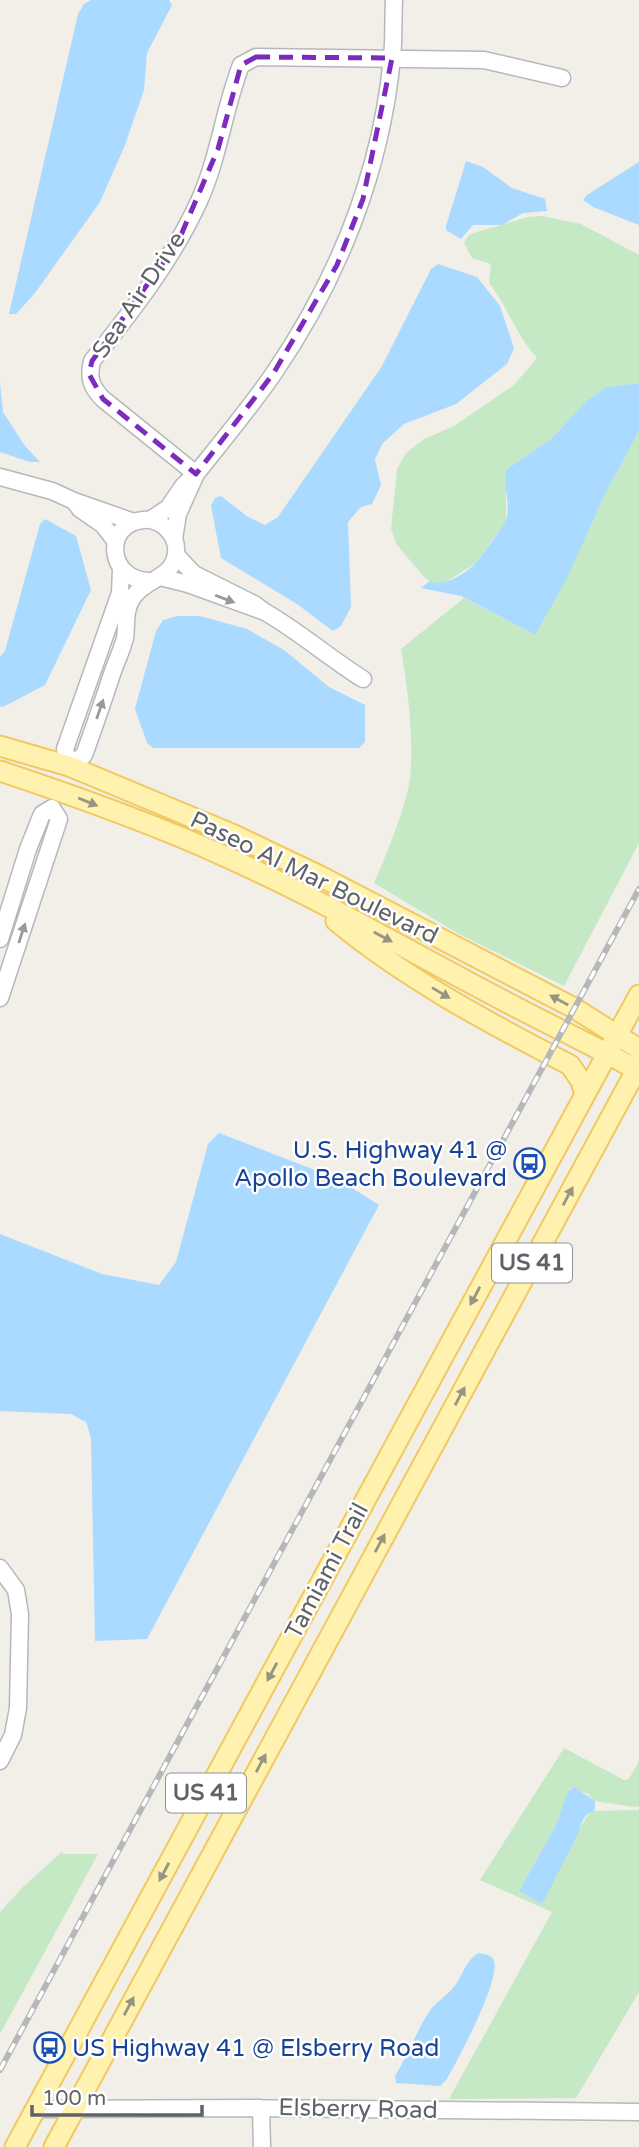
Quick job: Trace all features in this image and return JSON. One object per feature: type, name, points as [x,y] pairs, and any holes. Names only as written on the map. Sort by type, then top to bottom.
[{"type":"main road","name":"Paseo Al Mar Boulevard","points":[[0,746],[69,766],[232,834],[318,875],[574,1008],[612,1045]]},
{"type":"main road","name":"Paseo Al Mar Boulevard","points":[[0,771],[59,790],[223,855],[306,896],[561,1032],[612,1045]]},
{"type":"main road","points":[[306,896],[374,953],[466,1008],[570,1065],[581,1081],[585,1095]]},
{"type":"main road","name":"Tamiami Trail","points":[[15,2147],[639,995]]},
{"type":"main road","points":[[612,1045],[639,1049]]},
{"type":"main road","points":[[612,1045],[638,1069]]},
{"type":"main road","name":"Tamiami Trail","points":[[54,2147],[638,1069]]},
{"type":"main road","points":[[398,1440],[427,1456]]},
{"type":"main road","points":[[246,1720],[275,1737]]},
{"type":"street","points":[[69,766],[65,749],[120,593],[121,569],[115,554],[116,542],[121,532],[168,508],[183,486],[196,474],[273,374],[306,323],[337,265],[363,199],[382,124],[392,58],[394,0]]},
{"type":"street","name":"Sea Air Drive","points":[[196,474],[92,388],[89,374],[92,361],[143,298],[178,242],[200,199],[218,149],[241,65],[257,57],[484,60],[562,78]]},
{"type":"street","points":[[59,790],[69,766],[84,755],[125,638],[126,615],[132,598],[169,570],[175,547],[178,514],[196,474]]},
{"type":"street","points":[[0,477],[164,527],[194,574],[254,604],[293,628],[326,657],[363,679]]},
{"type":"street","points":[[74,501],[80,509],[103,525],[116,542]]},
{"type":"street","points":[[121,569],[133,579],[188,584],[265,612]]},
{"type":"street","points":[[0,939],[28,849],[42,814],[52,808],[59,819],[0,998]]},
{"type":"street","points":[[0,1567],[16,1590],[20,1614],[18,1708],[13,1735],[0,1762]]},
{"type":"street","points":[[261,2108],[262,2147]]},
{"type":"street","name":"Elsberry Road","points":[[35,2109],[261,2108],[639,2112]]},
{"type":"highlighted area","points":[[256,57],[392,58],[363,199],[337,265],[273,374],[196,474],[103,399],[89,374],[92,361],[178,242],[218,149],[241,65]]},
{"type":"green space","points":[[542,216],[581,224],[639,255],[639,383],[607,387],[586,401],[551,439],[506,470],[506,521],[475,564],[442,584],[434,584],[424,577],[397,545],[391,529],[397,469],[406,453],[424,439],[454,426],[514,385],[537,358],[489,283],[491,264],[472,258],[464,243],[468,236],[474,233],[528,217]]},
{"type":"green space","points":[[639,431],[639,843],[564,986],[459,934],[374,883],[401,814],[410,774],[410,720],[401,649],[464,598],[535,635]]},
{"type":"green space","points":[[564,1748],[624,1780],[629,1779],[639,1761],[639,1806],[595,1801],[588,1794],[571,1788],[555,1827],[519,1891],[542,1903],[574,1839],[592,1811],[639,1810],[639,1992],[576,2098],[449,2099],[552,1912],[480,1880]]},
{"type":"green space","points":[[63,1851],[63,1854],[98,1854],[0,2034],[0,1912]]},
{"type":"water","points":[[91,0],[169,0],[172,5],[147,53],[144,90],[125,145],[100,202],[35,293],[16,314],[9,314],[78,14],[84,4]]},
{"type":"water","points":[[466,161],[483,167],[512,188],[545,199],[547,211],[523,213],[502,225],[473,225],[461,239],[446,230]]},
{"type":"water","points":[[639,162],[639,225],[593,207],[583,200],[587,195]]},
{"type":"water","points":[[438,264],[477,277],[500,306],[514,348],[507,364],[456,404],[404,424],[382,444],[375,460],[381,485],[372,504],[361,507],[348,522],[351,607],[341,626],[333,631],[297,604],[221,558],[211,506],[215,498],[221,496],[248,517],[265,525],[278,517],[382,366],[431,269]]},
{"type":"water","points":[[0,383],[3,412],[25,446],[40,462],[30,462],[0,452]]},
{"type":"water","points":[[639,383],[639,431],[603,498],[567,578],[535,635],[461,596],[421,588],[430,581],[440,583],[465,572],[491,543],[506,520],[506,470],[551,439],[586,401],[607,387]]},
{"type":"water","points":[[45,519],[76,536],[91,590],[45,685],[3,707],[0,706],[0,657],[5,651],[40,524]]},
{"type":"water","points":[[178,616],[200,616],[247,629],[284,650],[329,687],[365,705],[365,742],[359,748],[153,748],[147,743],[135,709],[156,631],[163,620]]},
{"type":"water","points":[[219,1133],[338,1179],[379,1205],[147,1639],[95,1641],[91,1438],[86,1422],[71,1414],[0,1411],[0,1234],[102,1274],[159,1285],[176,1262],[208,1144]]},
{"type":"water","points":[[574,1787],[595,1801],[595,1810],[586,1815],[582,1822],[542,1904],[519,1891],[555,1827],[568,1792]]},
{"type":"water","points":[[478,1953],[493,1959],[495,1968],[492,1982],[478,2018],[447,2079],[440,2086],[396,2083],[395,2076],[429,2012],[453,1988],[468,1963]]},
{"type":"railway","points":[[0,2070],[639,889]]},
{"type":"place","name":"U.S. Highway 41 @ Apollo Beach Boulevard","points":[[530,1164]]},
{"type":"place","name":"US Highway 41 @ Elsberry Road","points":[[49,2048]]}]
